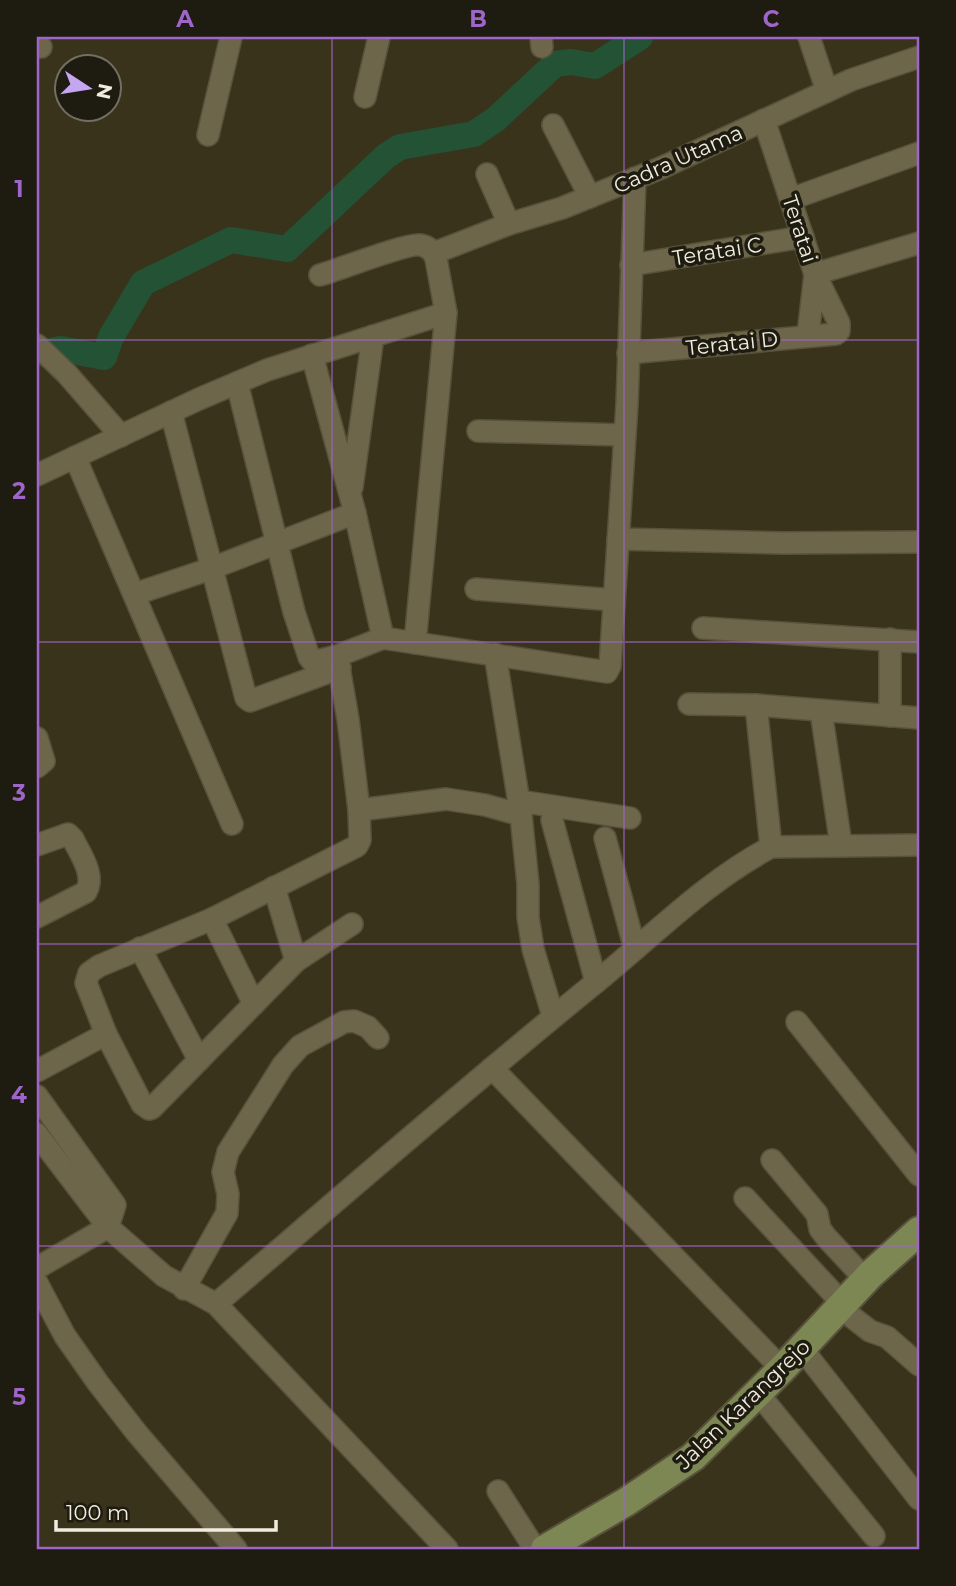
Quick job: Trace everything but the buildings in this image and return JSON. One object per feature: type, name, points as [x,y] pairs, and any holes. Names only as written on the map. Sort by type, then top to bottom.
[{"type":"main road","name":"Jalan Karangrejo","points":[[567,1549],[680,1479],[766,1403],[810,1359],[848,1310],[866,1280],[919,1231]]},
{"type":"main road","name":"Jalan Karangrejo","points":[[545,1549],[681,1466],[782,1369],[919,1249]]},
{"type":"street","points":[[208,135],[231,37]]},
{"type":"street","points":[[365,97],[379,37]]},
{"type":"street","points":[[810,40],[827,91]]},
{"type":"street","name":"Cadra Utama","points":[[434,253],[590,197],[701,151],[851,80],[919,57]]},
{"type":"street","name":"Teratai","points":[[764,120],[815,274],[839,323],[840,329],[836,334]]},
{"type":"street","points":[[553,125],[590,197]]},
{"type":"street","points":[[791,199],[919,153]]},
{"type":"street","points":[[487,174],[509,224]]},
{"type":"street","points":[[171,412],[248,701],[338,662],[383,638],[607,672],[610,666],[624,435],[635,178]]},
{"type":"street","name":"Teratai C","points":[[631,265],[803,237]]},
{"type":"street","points":[[808,335],[815,274],[919,243]]},
{"type":"street","points":[[320,275],[409,246],[420,245],[434,253],[446,313],[415,643]]},
{"type":"street","points":[[37,475],[267,370],[446,313]]},
{"type":"street","name":"Teratai D","points":[[628,353],[836,334]]},
{"type":"street","points":[[353,506],[373,336]]},
{"type":"street","points":[[37,345],[121,436]]},
{"type":"street","points":[[312,355],[353,506],[383,638]]},
{"type":"street","points":[[237,383],[294,612],[309,657],[313,662],[338,662]]},
{"type":"street","points":[[478,431],[624,435]]},
{"type":"street","points":[[75,457],[232,824]]},
{"type":"street","points":[[135,594],[211,569],[278,542],[353,506]]},
{"type":"street","points":[[618,539],[783,543],[919,542]]},
{"type":"street","points":[[476,589],[614,600]]},
{"type":"street","points":[[703,628],[919,642]]},
{"type":"street","points":[[890,639],[890,716]]},
{"type":"street","points":[[495,654],[520,808],[533,949],[553,1016]]},
{"type":"street","points":[[338,662],[359,810],[360,840],[357,846],[212,919],[99,965],[86,978],[106,1034],[142,1104],[149,1108],[296,961],[352,924]]},
{"type":"street","points":[[689,704],[755,705],[919,718]]},
{"type":"street","points":[[755,705],[771,847]]},
{"type":"street","points":[[821,711],[841,845]]},
{"type":"street","points":[[37,738],[44,758],[42,764],[37,767]]},
{"type":"street","points":[[359,810],[446,799],[630,818]]},
{"type":"street","points":[[552,820],[596,982]]},
{"type":"street","points":[[37,845],[68,834],[73,839],[90,876],[86,892],[37,917]]},
{"type":"street","points":[[605,838],[635,950]]},
{"type":"street","points":[[216,1304],[553,1016],[708,888],[750,858],[771,847],[919,845]]},
{"type":"street","points":[[274,887],[296,961]]},
{"type":"street","points":[[212,919],[254,1004]]},
{"type":"street","points":[[140,948],[199,1060]]},
{"type":"street","points":[[184,1289],[227,1213],[228,1194],[223,1172],[228,1152],[283,1065],[300,1046],[344,1022],[354,1021],[368,1027],[378,1038]]},
{"type":"street","points":[[797,1022],[919,1175]]},
{"type":"street","points":[[37,1071],[106,1034]]},
{"type":"street","points":[[492,1068],[782,1369]]},
{"type":"street","points":[[37,1096],[115,1205],[108,1227],[37,1268]]},
{"type":"street","points":[[37,1134],[108,1227],[164,1276],[216,1304],[447,1549]]},
{"type":"street","points":[[772,1160],[817,1214],[820,1229],[826,1237],[866,1280]]},
{"type":"street","points":[[745,1198],[848,1310],[870,1331],[887,1337],[919,1365]]},
{"type":"street","points":[[37,1283],[65,1336],[98,1382],[136,1432],[236,1549]]},
{"type":"street","points":[[810,1359],[919,1499]]},
{"type":"street","points":[[766,1403],[874,1536]]},
{"type":"street","points":[[498,1491],[535,1549]]},
{"type":"waterway","points":[[37,354],[61,349],[104,357],[111,337],[143,283],[231,240],[287,249],[386,156],[400,147],[474,134],[496,119],[555,64],[571,62],[595,66],[640,37]]}]
